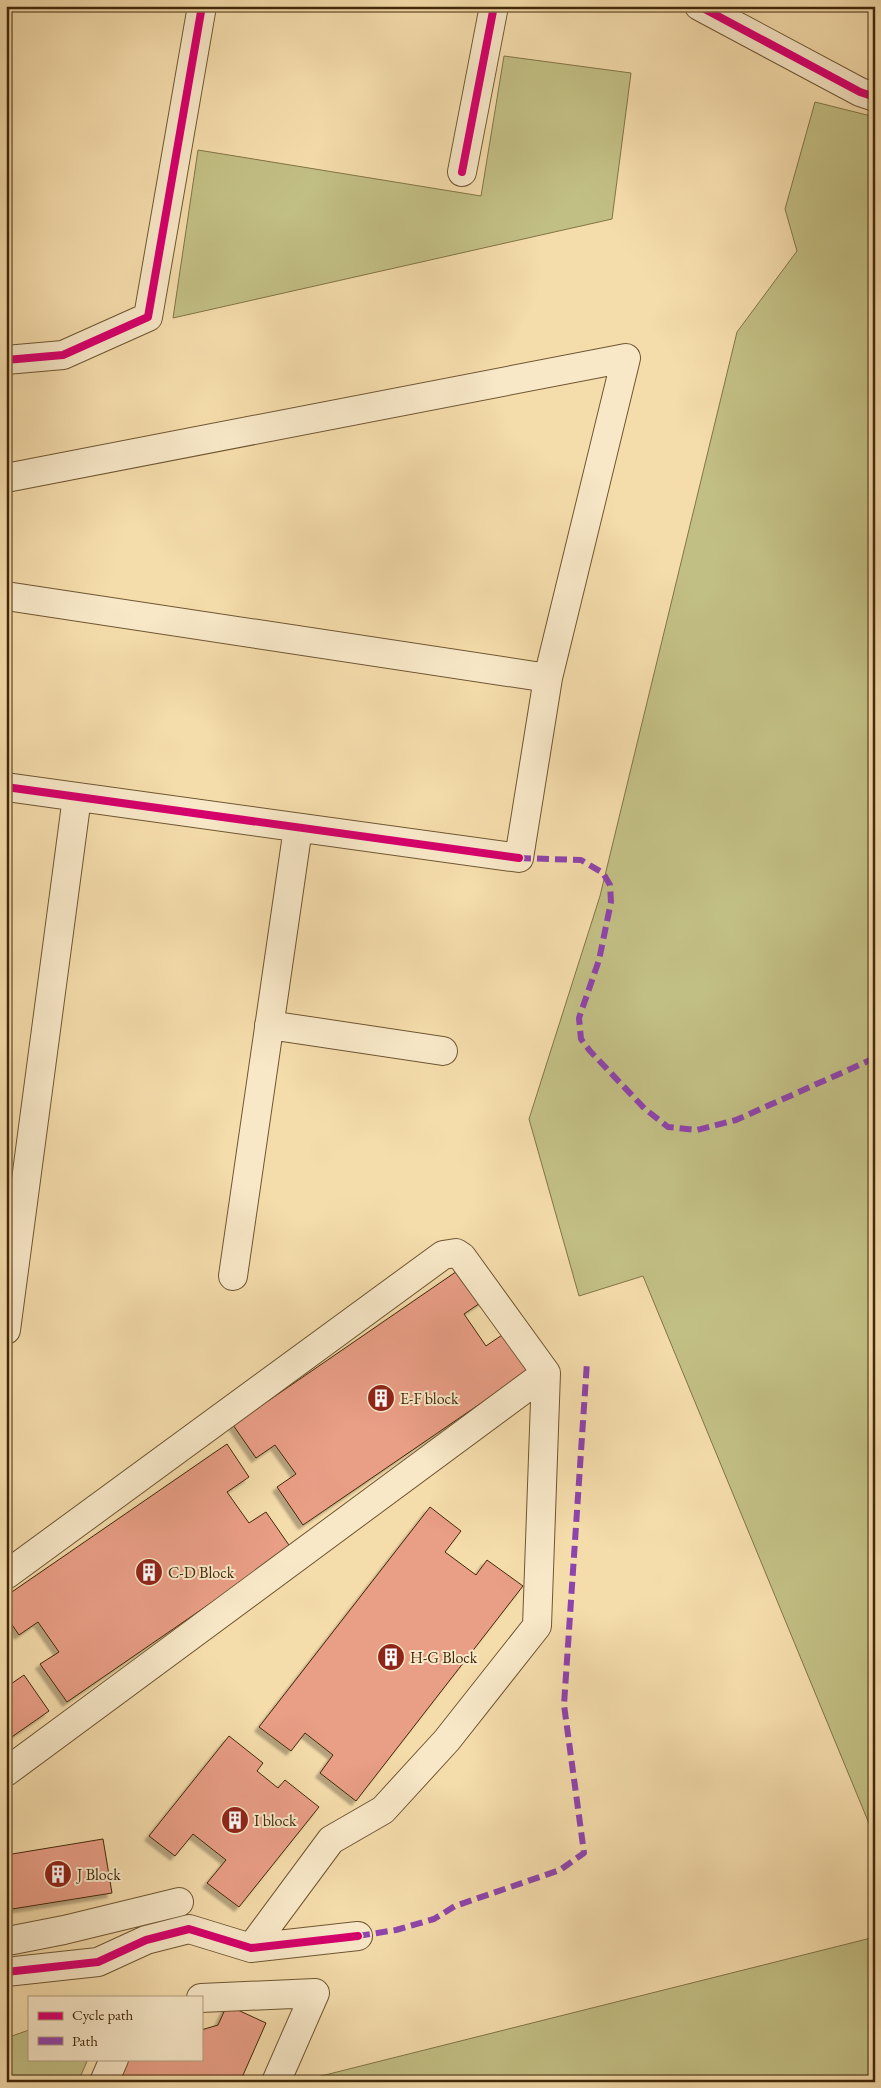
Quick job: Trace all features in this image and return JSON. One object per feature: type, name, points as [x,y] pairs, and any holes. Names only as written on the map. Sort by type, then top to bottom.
[{"type":"street","points":[[6,360],[63,355],[148,317],[202,6]]},
{"type":"street","points":[[462,172],[494,6]]},
{"type":"street","points":[[699,6],[860,92],[875,97]]},
{"type":"street","points":[[6,478],[626,358],[548,678],[518,858],[6,787]]},
{"type":"street","points":[[6,596],[548,678]]},
{"type":"street","points":[[6,1330],[77,797]]},
{"type":"street","points":[[234,1276],[298,828]]},
{"type":"street","points":[[269,1025],[443,1051]]},
{"type":"street","points":[[6,1574],[443,1255],[456,1253],[462,1256],[546,1373],[537,1626],[446,1740],[383,1810],[331,1840],[251,1948]]},
{"type":"street","points":[[6,1772],[546,1373]]},
{"type":"street","points":[[6,1940],[64,1930],[179,1902]]},
{"type":"street","points":[[6,1972],[98,1962],[146,1940],[189,1929],[251,1948],[358,1936]]},
{"type":"street","points":[[202,1998],[315,1993],[276,2082]]},
{"type":"street","points":[[104,2082],[114,2060]]},
{"type":"shaded area","points":[[504,56],[631,73],[612,219],[173,318],[198,150],[481,196]]},
{"type":"shaded area","points":[[815,102],[875,117],[875,1838],[643,1276],[579,1296],[529,1119],[600,896],[737,332],[797,251],[785,209]]},
{"type":"shaded area","points":[[875,1937],[875,2082],[304,2082],[305,2080]]},
{"type":"shaded area","points":[[28,2030],[28,2060],[88,2060],[78,2082],[7,2082],[12,2036]]},
{"type":"building","name":"E-F block","points":[[463,1267],[486,1299],[464,1314],[486,1346],[502,1335],[528,1371],[303,1525],[277,1487],[296,1474],[275,1445],[256,1458],[233,1425]]},
{"type":"building","name":"C-D Block","points":[[227,1444],[249,1477],[227,1492],[249,1523],[266,1512],[291,1548],[67,1702],[40,1664],[59,1652],[38,1622],[19,1635],[6,1616],[6,1596]]},
{"type":"building","name":"H-G Block","points":[[430,1507],[461,1531],[445,1552],[476,1575],[487,1560],[523,1586],[356,1801],[320,1773],[333,1755],[305,1733],[291,1751],[259,1727]]},
{"type":"building","points":[[24,1675],[49,1711],[6,1741],[6,1684],[8,1686]]},
{"type":"building","name":"I block","points":[[229,1736],[263,1763],[257,1771],[278,1788],[285,1780],[319,1807],[239,1907],[207,1883],[226,1860],[193,1834],[175,1856],[149,1836]]},
{"type":"building","name":"J Block","points":[[103,1839],[112,1893],[6,1910],[6,1855]]},
{"type":"building","points":[[227,2005],[266,2023],[240,2082],[114,2082],[125,2060],[202,2060],[202,2030],[218,2025]]},
{"type":"marked path","points":[[519,858],[581,860],[603,873],[610,885],[611,902],[599,960],[579,1018],[581,1039],[645,1109],[668,1127],[697,1130],[736,1120],[875,1058]]},
{"type":"marked path","points":[[358,1936],[396,1930],[434,1919],[455,1906],[560,1870],[584,1853],[564,1705],[587,1362]]},
{"type":"cycle path","points":[[6,360],[63,355],[148,317],[202,6]]},
{"type":"cycle path","points":[[462,172],[494,6]]},
{"type":"cycle path","points":[[699,6],[860,92],[875,97]]},
{"type":"cycle path","points":[[6,787],[519,858]]},
{"type":"cycle path","points":[[6,1972],[98,1962],[146,1940],[189,1929],[251,1948],[358,1936]]},
{"type":"place","name":"E-F block","points":[[381,1398]]},
{"type":"place","name":"C-D Block","points":[[149,1572]]},
{"type":"place","name":"H-G Block","points":[[391,1657]]},
{"type":"place","name":"I block","points":[[235,1820]]},
{"type":"place","name":"J Block","points":[[58,1874]]}]
